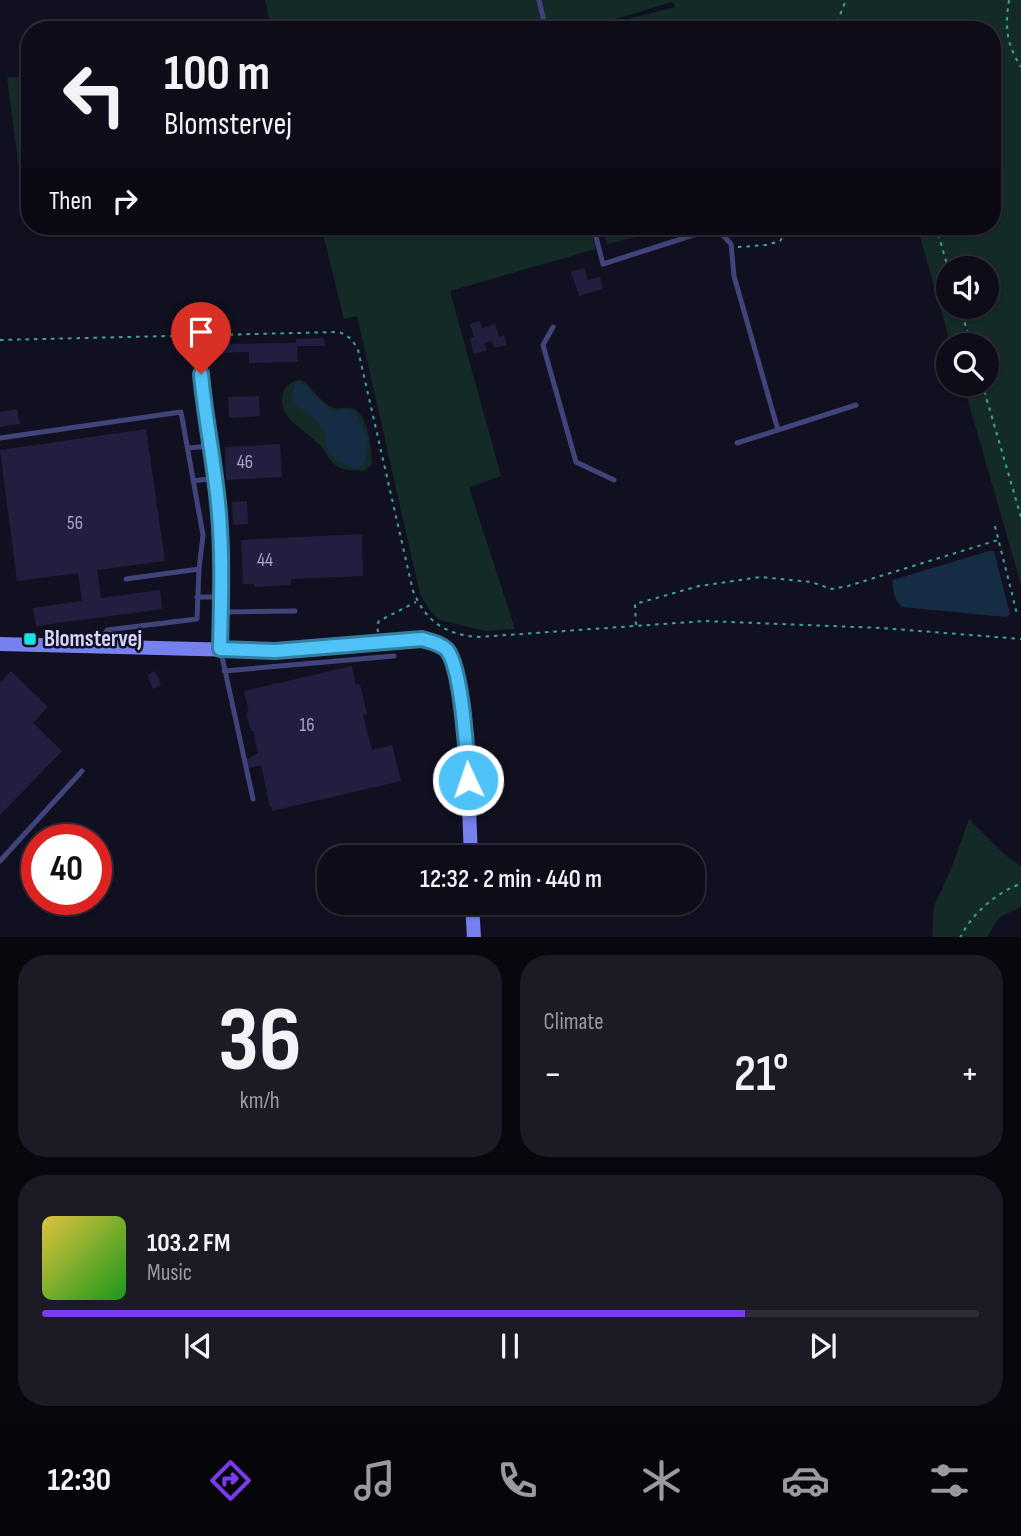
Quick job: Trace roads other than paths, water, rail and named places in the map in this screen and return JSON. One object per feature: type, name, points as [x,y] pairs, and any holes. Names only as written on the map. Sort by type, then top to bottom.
[{"type":"street","points":[[201,374],[221,533],[220,649]]},
{"type":"street","points":[[0,644],[275,651],[422,639],[439,644],[454,663],[459,690],[467,755],[470,845]]},
{"type":"street","points":[[473,915],[474,937]]},
{"type":"lane","points":[[539,0],[544,21]]},
{"type":"lane","points":[[595,235],[603,264],[695,235]]},
{"type":"lane","points":[[723,235],[731,244],[734,276],[778,430]]},
{"type":"lane","points":[[553,327],[543,345],[576,462],[614,480]]},
{"type":"lane","points":[[737,443],[856,405]]},
{"type":"lane","points":[[0,438],[181,412],[203,535],[197,620],[107,630],[99,646]]},
{"type":"lane","points":[[188,449],[210,446]]},
{"type":"lane","points":[[194,481],[215,478]]},
{"type":"lane","points":[[203,535],[221,533]]},
{"type":"lane","points":[[126,579],[199,569]]},
{"type":"lane","points":[[198,597],[221,597]]},
{"type":"lane","points":[[221,612],[295,611]]},
{"type":"lane","points":[[220,649],[253,799]]},
{"type":"lane","points":[[224,671],[394,656]]},
{"type":"lane","points":[[0,861],[82,771]]},
{"type":"water","points":[[298,382],[334,412],[345,408],[355,411],[365,432],[368,447],[365,461],[360,467],[346,466],[328,452],[322,428],[291,398]]},
{"type":"water","points":[[994,551],[1010,614],[1006,617],[902,607],[898,602],[893,580]]},
{"type":"place","name":"Blomstervej","points":[[30,639]]}]
